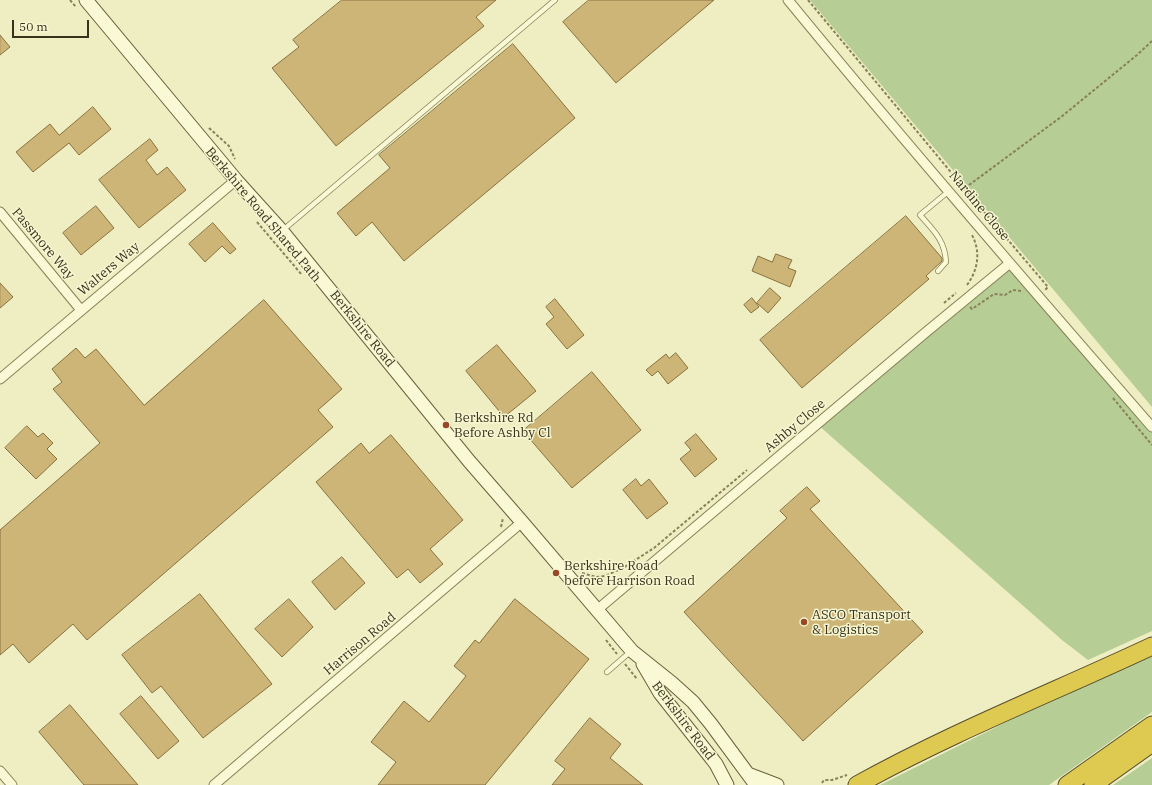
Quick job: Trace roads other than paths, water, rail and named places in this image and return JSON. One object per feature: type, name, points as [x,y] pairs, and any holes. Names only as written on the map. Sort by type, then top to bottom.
[{"type":"highway","points":[[857,785],[930,747],[1152,646]]},
{"type":"highway","points":[[1067,785],[1152,725]]},
{"type":"highway","points":[[1093,785],[1152,744]]},
{"type":"main road","name":"Berkshire Road","points":[[86,0],[236,180],[282,231],[469,461],[635,654],[660,693],[716,764],[727,785]]},
{"type":"main road","name":"Berkshire Road","points":[[635,654],[672,683],[693,702],[752,780],[777,785]]},
{"type":"street","name":"Nardine Close","points":[[788,0],[860,88],[1152,427]]},
{"type":"street","name":"Walters Way","points":[[0,379],[236,180]]},
{"type":"street","name":"Passmore Way","points":[[0,212],[81,310]]},
{"type":"street","name":"Ashby Close","points":[[597,610],[1010,263]]},
{"type":"street","name":"Harrison Road","points":[[214,785],[522,522]]},
{"type":"street","points":[[0,772],[12,785]]},
{"type":"lane","points":[[282,231],[555,0]]},
{"type":"lane","points":[[938,271],[946,262],[946,253],[940,238],[920,215],[949,191]]},
{"type":"lane","points":[[607,672],[635,654]]},
{"type":"place","name":"Berkshire Rd Before Ashby Cl","points":[[446,425]]},
{"type":"place","name":"Berkshire Road before Harrison Road","points":[[556,573]]},
{"type":"place","name":"ASCO Transport & Logistics","points":[[804,622]]}]
